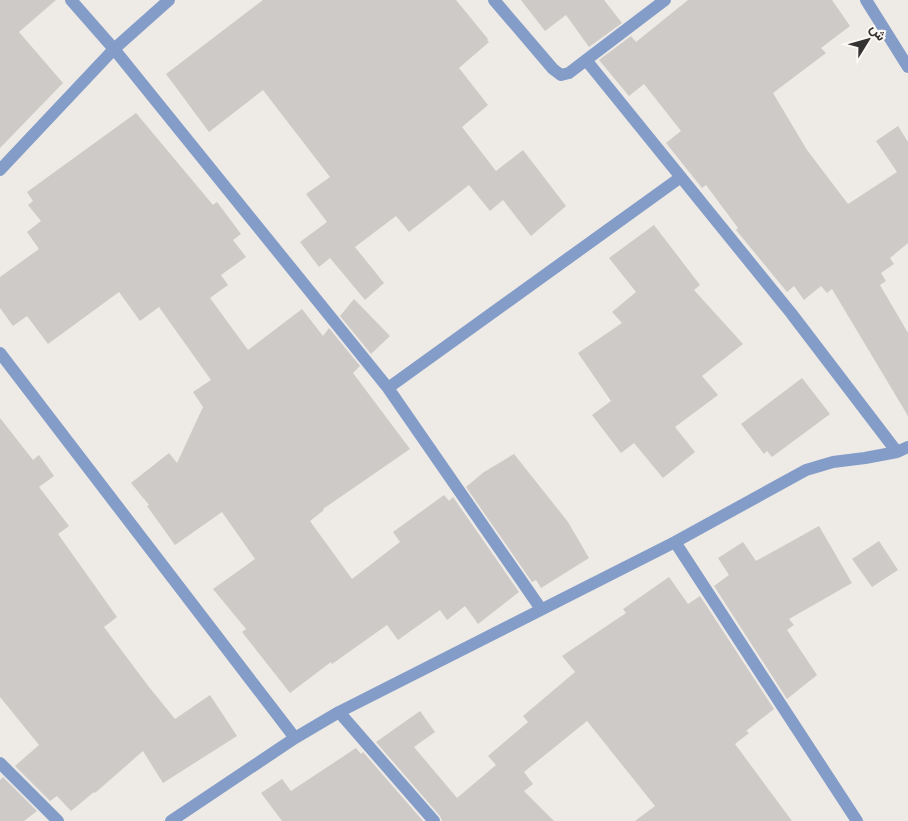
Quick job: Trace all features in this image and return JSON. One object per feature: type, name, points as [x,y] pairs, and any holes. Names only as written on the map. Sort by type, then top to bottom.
[{"type":"street","points":[[71,0],[114,49],[388,388],[541,609]]},
{"type":"street","points":[[0,170],[114,49],[169,0]]},
{"type":"street","points":[[494,0],[558,74],[561,75],[568,73],[665,0]]},
{"type":"street","points":[[866,0],[908,67]]},
{"type":"street","points":[[171,821],[295,738],[339,712],[675,542],[806,470],[833,462],[865,458],[902,449],[586,60]]},
{"type":"street","points":[[388,388],[681,178]]},
{"type":"street","points":[[0,353],[295,738]]},
{"type":"street","points":[[675,542],[857,821]]},
{"type":"street","points":[[339,712],[434,821]]},
{"type":"street","points":[[0,763],[58,821]]},
{"type":"building","points":[[0,0],[56,0],[19,32],[63,83],[0,148]]},
{"type":"building","points":[[263,0],[456,0],[489,42],[459,68],[488,105],[462,127],[496,171],[523,150],[566,206],[531,236],[503,200],[490,211],[469,185],[409,232],[396,216],[355,247],[384,283],[365,300],[330,258],[319,267],[300,242],[327,222],[306,194],[330,177],[263,90],[209,132],[166,74]]},
{"type":"building","points":[[521,0],[604,0],[622,23],[589,47],[566,15],[545,31]]},
{"type":"building","points":[[688,0],[832,0],[850,26],[821,48],[826,53],[773,93],[807,150],[848,204],[897,172],[876,141],[898,126],[908,142],[908,243],[890,258],[894,264],[881,273],[886,281],[880,285],[908,333],[908,416],[832,289],[827,293],[821,286],[804,300],[794,286],[787,292],[736,230],[738,228],[706,185],[702,188],[666,143],[681,131],[644,84],[629,96],[599,60],[631,36],[636,42]]},
{"type":"building","points":[[136,113],[213,205],[217,202],[241,234],[233,240],[246,257],[221,275],[228,285],[210,298],[248,350],[302,309],[323,336],[329,328],[360,366],[353,373],[410,449],[323,509],[310,521],[352,579],[400,542],[393,532],[444,495],[449,501],[453,497],[519,592],[478,624],[465,606],[447,620],[440,610],[398,640],[387,625],[332,664],[331,662],[290,693],[242,632],[246,629],[213,589],[255,559],[222,512],[175,545],[147,506],[149,505],[131,483],[169,453],[177,463],[203,407],[193,392],[211,380],[159,307],[140,321],[119,292],[48,344],[27,316],[13,326],[0,308],[0,277],[39,249],[27,232],[41,221],[28,205],[33,201],[27,192]]},
{"type":"building","points":[[654,225],[700,285],[694,290],[743,344],[702,376],[718,395],[675,427],[695,452],[663,478],[634,443],[621,453],[592,415],[611,401],[578,353],[622,323],[612,312],[636,292],[609,258]]},
{"type":"building","points":[[354,299],[390,336],[371,354],[340,316]]},
{"type":"building","points":[[802,378],[830,414],[772,457],[767,451],[764,454],[741,424]]},
{"type":"building","points":[[0,418],[33,460],[39,455],[54,476],[39,487],[69,526],[58,534],[117,617],[104,627],[175,719],[210,695],[237,736],[163,783],[143,751],[95,793],[71,811],[57,796],[50,801],[15,766],[39,745],[0,697]]},
{"type":"building","points":[[514,454],[568,522],[589,558],[541,588],[536,580],[532,582],[466,487],[484,472]]},
{"type":"building","points":[[819,526],[852,583],[789,619],[794,625],[787,630],[817,675],[787,699],[714,586],[729,575],[718,558],[743,542],[756,561]]},
{"type":"building","points":[[879,541],[898,570],[872,587],[852,559]]},
{"type":"building","points":[[669,577],[688,604],[700,596],[774,709],[746,731],[749,733],[735,744],[792,821],[635,821],[655,806],[587,721],[524,772],[533,784],[524,791],[554,821],[442,821],[440,816],[376,742],[420,711],[435,732],[414,747],[457,798],[496,765],[488,756],[528,722],[523,716],[575,672],[562,656],[626,613],[623,609]]},
{"type":"building","points":[[356,748],[361,754],[363,752],[423,821],[282,821],[261,793],[282,779],[291,791]]},
{"type":"building","points":[[3,777],[37,811],[24,821],[0,821],[0,780]]}]
